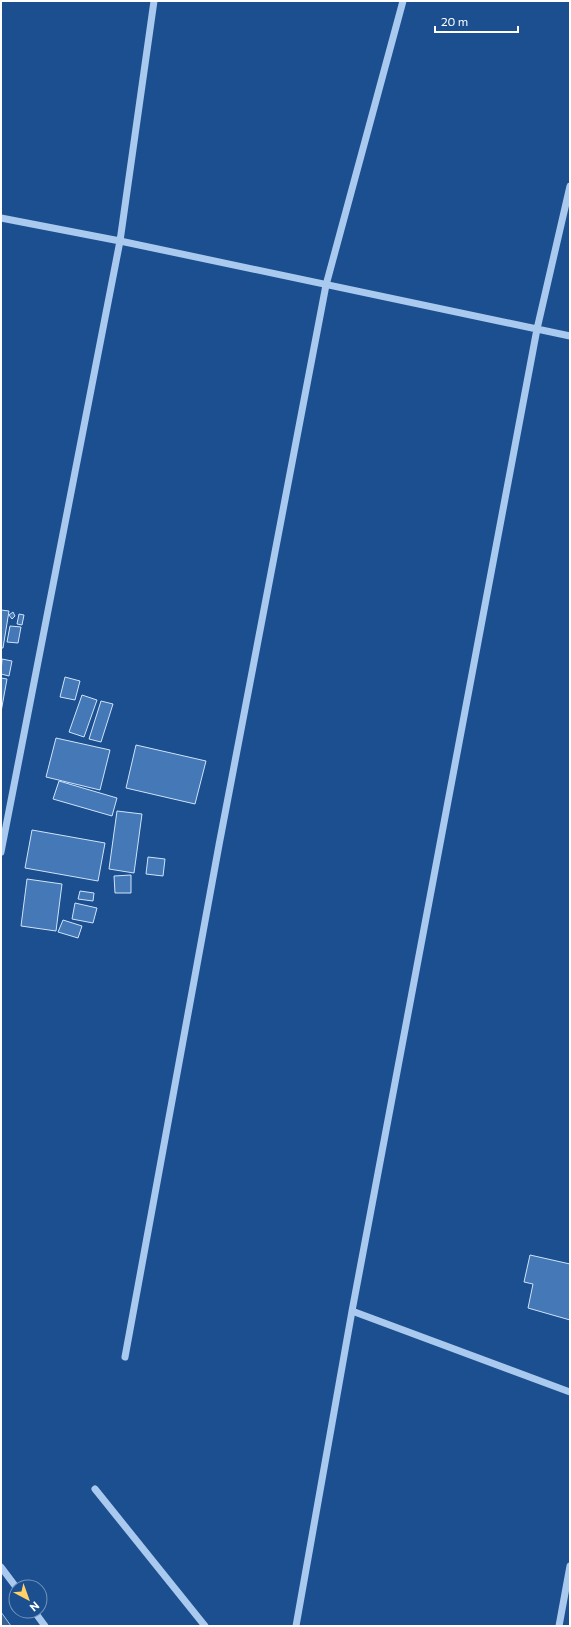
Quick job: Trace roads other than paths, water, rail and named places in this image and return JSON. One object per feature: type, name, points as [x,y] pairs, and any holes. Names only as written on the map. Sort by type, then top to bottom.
[{"type":"street","points":[[1,852],[120,241],[154,1]]},
{"type":"street","points":[[125,1357],[219,845],[326,284],[403,1]]},
{"type":"street","points":[[296,1626],[352,1311],[537,329],[570,186]]},
{"type":"street","points":[[1,218],[120,241],[570,336]]},
{"type":"street","points":[[352,1311],[570,1392]]},
{"type":"street","points":[[95,1489],[205,1626]]},
{"type":"street","points":[[559,1626],[570,1566]]},
{"type":"street","points":[[1,1567],[10,1579]]},
{"type":"water","points":[[1,1612],[11,1626],[1,1626]]}]
